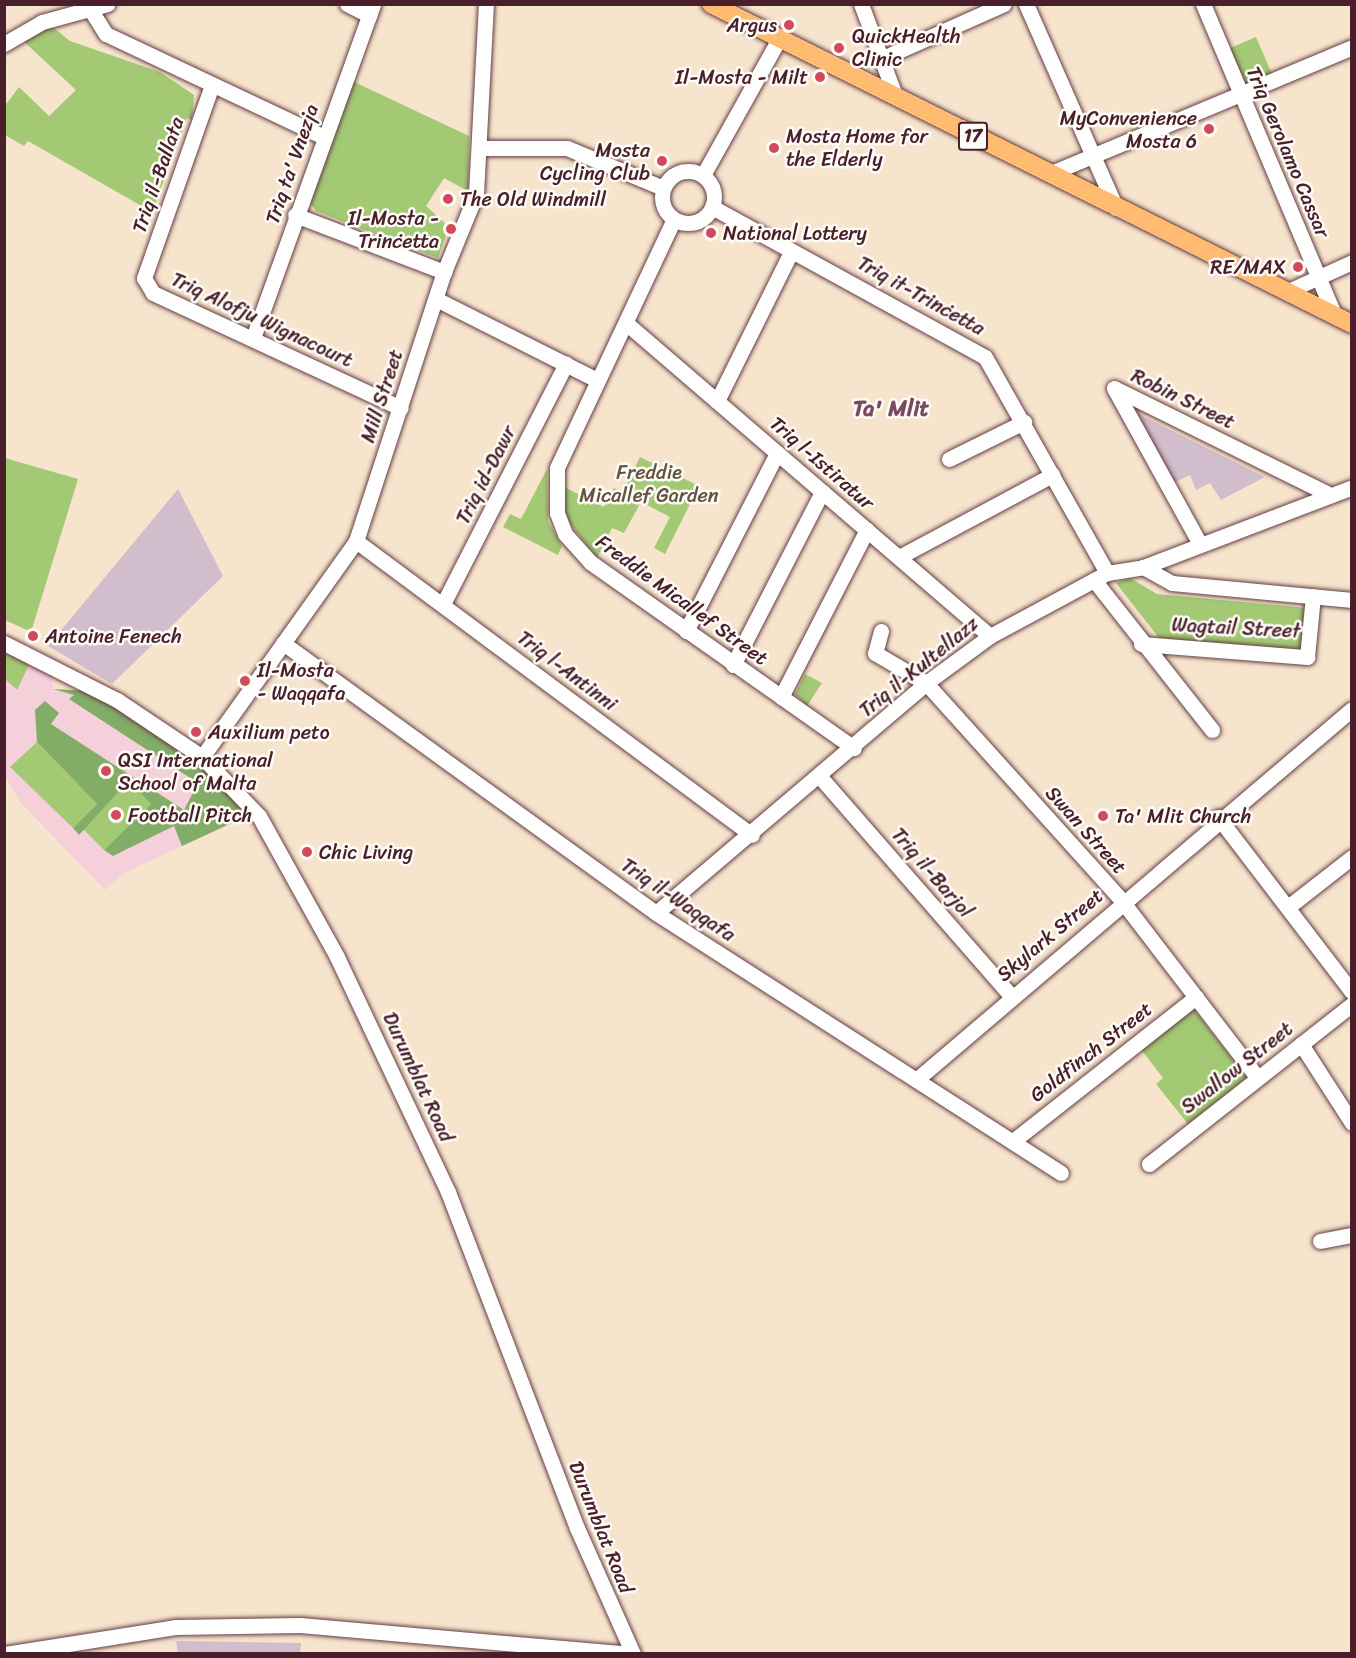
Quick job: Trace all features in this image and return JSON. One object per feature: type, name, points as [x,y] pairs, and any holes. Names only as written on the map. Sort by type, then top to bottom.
[{"type":"main road","name":"17","points":[[721,7],[896,98],[1352,324]]},
{"type":"street","points":[[4,44],[56,16],[92,12],[108,4]]},
{"type":"street","points":[[347,4],[371,10]]},
{"type":"street","name":"Mill Street","points":[[202,757],[356,541],[435,298],[476,194],[486,4]]},
{"type":"street","points":[[861,4],[885,57],[896,98]]},
{"type":"street","points":[[885,57],[1004,4]]},
{"type":"street","points":[[1026,4],[1116,208]]},
{"type":"street","name":"Triq Gerolamo Cassar","points":[[1203,4],[1335,316]]},
{"type":"street","name":"Triq ta' Vnezja","points":[[253,338],[322,136],[371,10]]},
{"type":"street","points":[[92,12],[106,34],[322,136]]},
{"type":"street","points":[[703,175],[779,39]]},
{"type":"street","points":[[1049,174],[1241,97],[1352,47]]},
{"type":"street","name":"Triq il-Ballata","points":[[144,279],[212,85]]},
{"type":"street","points":[[479,148],[567,148],[663,188]]},
{"type":"street","points":[[680,172],[703,175],[713,190],[712,207],[700,220],[674,219],[663,205],[663,188],[680,172]]},
{"type":"street","name":"Triq it-Trinċetta","points":[[712,207],[985,357],[1024,422],[1052,475],[1100,577],[1141,644],[1212,730]]},
{"type":"street","points":[[296,216],[444,272]]},
{"type":"street","name":"Freddie Micallef Street","points":[[674,219],[557,468],[556,513],[565,534],[590,562],[854,748]]},
{"type":"street","points":[[717,401],[791,252]]},
{"type":"street","points":[[1286,292],[1352,262]]},
{"type":"street","name":"Triq Alofju Wignacourt","points":[[144,279],[153,293],[401,408]]},
{"type":"street","points":[[435,298],[597,380]]},
{"type":"street","name":"Triq l-Istiratur","points":[[626,323],[990,636]]},
{"type":"street","name":"Triq id-Dawr","points":[[443,604],[566,364]]},
{"type":"street","name":"Robin Street","points":[[1200,544],[1114,388],[1326,493]]},
{"type":"street","points":[[949,459],[1024,422]]},
{"type":"street","points":[[686,631],[777,453]]},
{"type":"street","points":[[899,557],[1052,475]]},
{"type":"street","name":"Triq il-Kultellazz","points":[[656,913],[821,778],[926,683],[990,636],[1100,577],[1143,567],[1326,493],[1352,487]]},
{"type":"street","points":[[734,664],[822,492]]},
{"type":"street","points":[[781,697],[867,530]]},
{"type":"street","name":"Triq l-Antinni","points":[[356,541],[752,835]]},
{"type":"street","name":"Wagtail Street","points":[[1143,567],[1172,583],[1352,600]]},
{"type":"street","name":"Wagtail Street","points":[[1141,644],[1306,657],[1313,596]]},
{"type":"street","name":"Swan Street","points":[[881,630],[875,653],[926,683],[1122,901],[1258,1078]]},
{"type":"street","name":"Triq il-Waqqafa","points":[[283,643],[656,913],[1061,1173]]},
{"type":"street","name":"Durumblat Road","points":[[4,644],[117,700],[202,757],[259,816],[369,1022],[448,1192],[577,1528],[631,1653]]},
{"type":"street","name":"Skylark Street","points":[[916,1080],[1218,817],[1352,709]]},
{"type":"street","name":"Triq il-Barjol","points":[[821,778],[1011,996]]},
{"type":"street","points":[[1218,817],[1352,992]]},
{"type":"street","points":[[1288,907],[1352,857]]},
{"type":"street","name":"Goldfinch Street","points":[[1013,1141],[1196,997]]},
{"type":"street","name":"Swallow Street","points":[[1149,1164],[1352,1004]]},
{"type":"street","points":[[1301,1044],[1352,1123]]},
{"type":"street","points":[[1320,1241],[1352,1235]]},
{"type":"street","points":[[5,1653],[175,1627],[300,1625],[631,1653]]},
{"type":"shaded area","points":[[1134,412],[1265,477],[1221,500],[1210,483],[1196,490],[1190,475],[1169,485]]},
{"type":"shaded area","points":[[178,489],[223,576],[112,684],[48,646]]},
{"type":"shaded area","name":"QSI International School of Malta","points":[[4,650],[52,676],[53,689],[89,691],[174,747],[247,816],[124,873],[105,890],[20,802],[5,776]]},
{"type":"shaded area","points":[[176,1641],[301,1643],[300,1653],[178,1654]]},
{"type":"green space","points":[[50,25],[70,41],[160,72],[194,95],[192,120],[187,118],[152,212],[28,141],[24,146],[5,135],[4,107],[19,87],[49,116],[76,90],[20,38]]},
{"type":"green space","points":[[1256,37],[1272,74],[1246,86],[1230,48]]},
{"type":"green space","points":[[350,80],[469,136],[468,191],[444,178],[426,206],[449,227],[438,258],[316,211],[307,199]]},
{"type":"green space","name":"Freddie Micallef Garden","points":[[640,457],[699,486],[665,554],[654,548],[670,517],[641,502],[624,533],[612,528],[597,558],[563,515],[562,486],[604,507],[614,488],[623,492]]},
{"type":"green space","points":[[5,458],[78,479],[31,632],[5,620]]},
{"type":"green space","points":[[547,469],[548,521],[562,546],[558,555],[503,527],[510,514],[521,519]]},
{"type":"green space","points":[[1130,578],[1157,594],[1306,608],[1301,650],[1159,638],[1116,583]]},
{"type":"green space","points":[[4,650],[30,663],[17,690],[5,679]]},
{"type":"green space","points":[[805,674],[822,683],[807,706],[795,694]]},
{"type":"green space","points":[[53,689],[89,691],[204,766],[247,816],[182,846],[174,826],[113,856],[104,850],[151,804],[128,781],[79,835],[73,828],[97,804],[37,742],[35,710],[45,701],[59,713],[51,724],[184,810],[198,783],[69,699],[74,695]]},
{"type":"green space","points":[[37,742],[97,804],[73,828],[10,767]]},
{"type":"green space","name":"Football Pitch","points":[[128,781],[151,804],[104,850],[81,827]]},
{"type":"green space","points":[[1192,1007],[1247,1078],[1188,1124],[1156,1084],[1163,1078],[1140,1048]]},
{"type":"place","name":"Argus","points":[[789,25]]},
{"type":"place","name":"QuickHealth Clinic","points":[[839,48]]},
{"type":"place","name":"Il-Mosta - Milt","points":[[820,77]]},
{"type":"place","name":"MyConvenience Mosta 6","points":[[1209,129]]},
{"type":"place","name":"Mosta Home for the Elderly","points":[[774,148]]},
{"type":"place","name":"Mosta Cycling Club","points":[[662,161]]},
{"type":"place","name":"The Old Windmill","points":[[448,199]]},
{"type":"place","name":"Il-Mosta - Trinċetta","points":[[451,229]]},
{"type":"place","name":"National Lottery","points":[[711,233]]},
{"type":"place","name":"RE/MAX","points":[[1298,267]]},
{"type":"place","name":"Antoine Fenech","points":[[33,636]]},
{"type":"place","name":"Il-Mosta - Waqqafa","points":[[245,681]]},
{"type":"place","name":"Auxilium peto","points":[[196,732]]},
{"type":"place","name":"QSI International School of Malta","points":[[106,771]]},
{"type":"place","name":"Football Pitch","points":[[116,815]]},
{"type":"place","name":"Ta' Mlit Church","points":[[1103,816]]},
{"type":"place","name":"Chic Living","points":[[307,852]]},
{"type":"district","name":"Ta' Mlit","points":[[891,409]]}]
